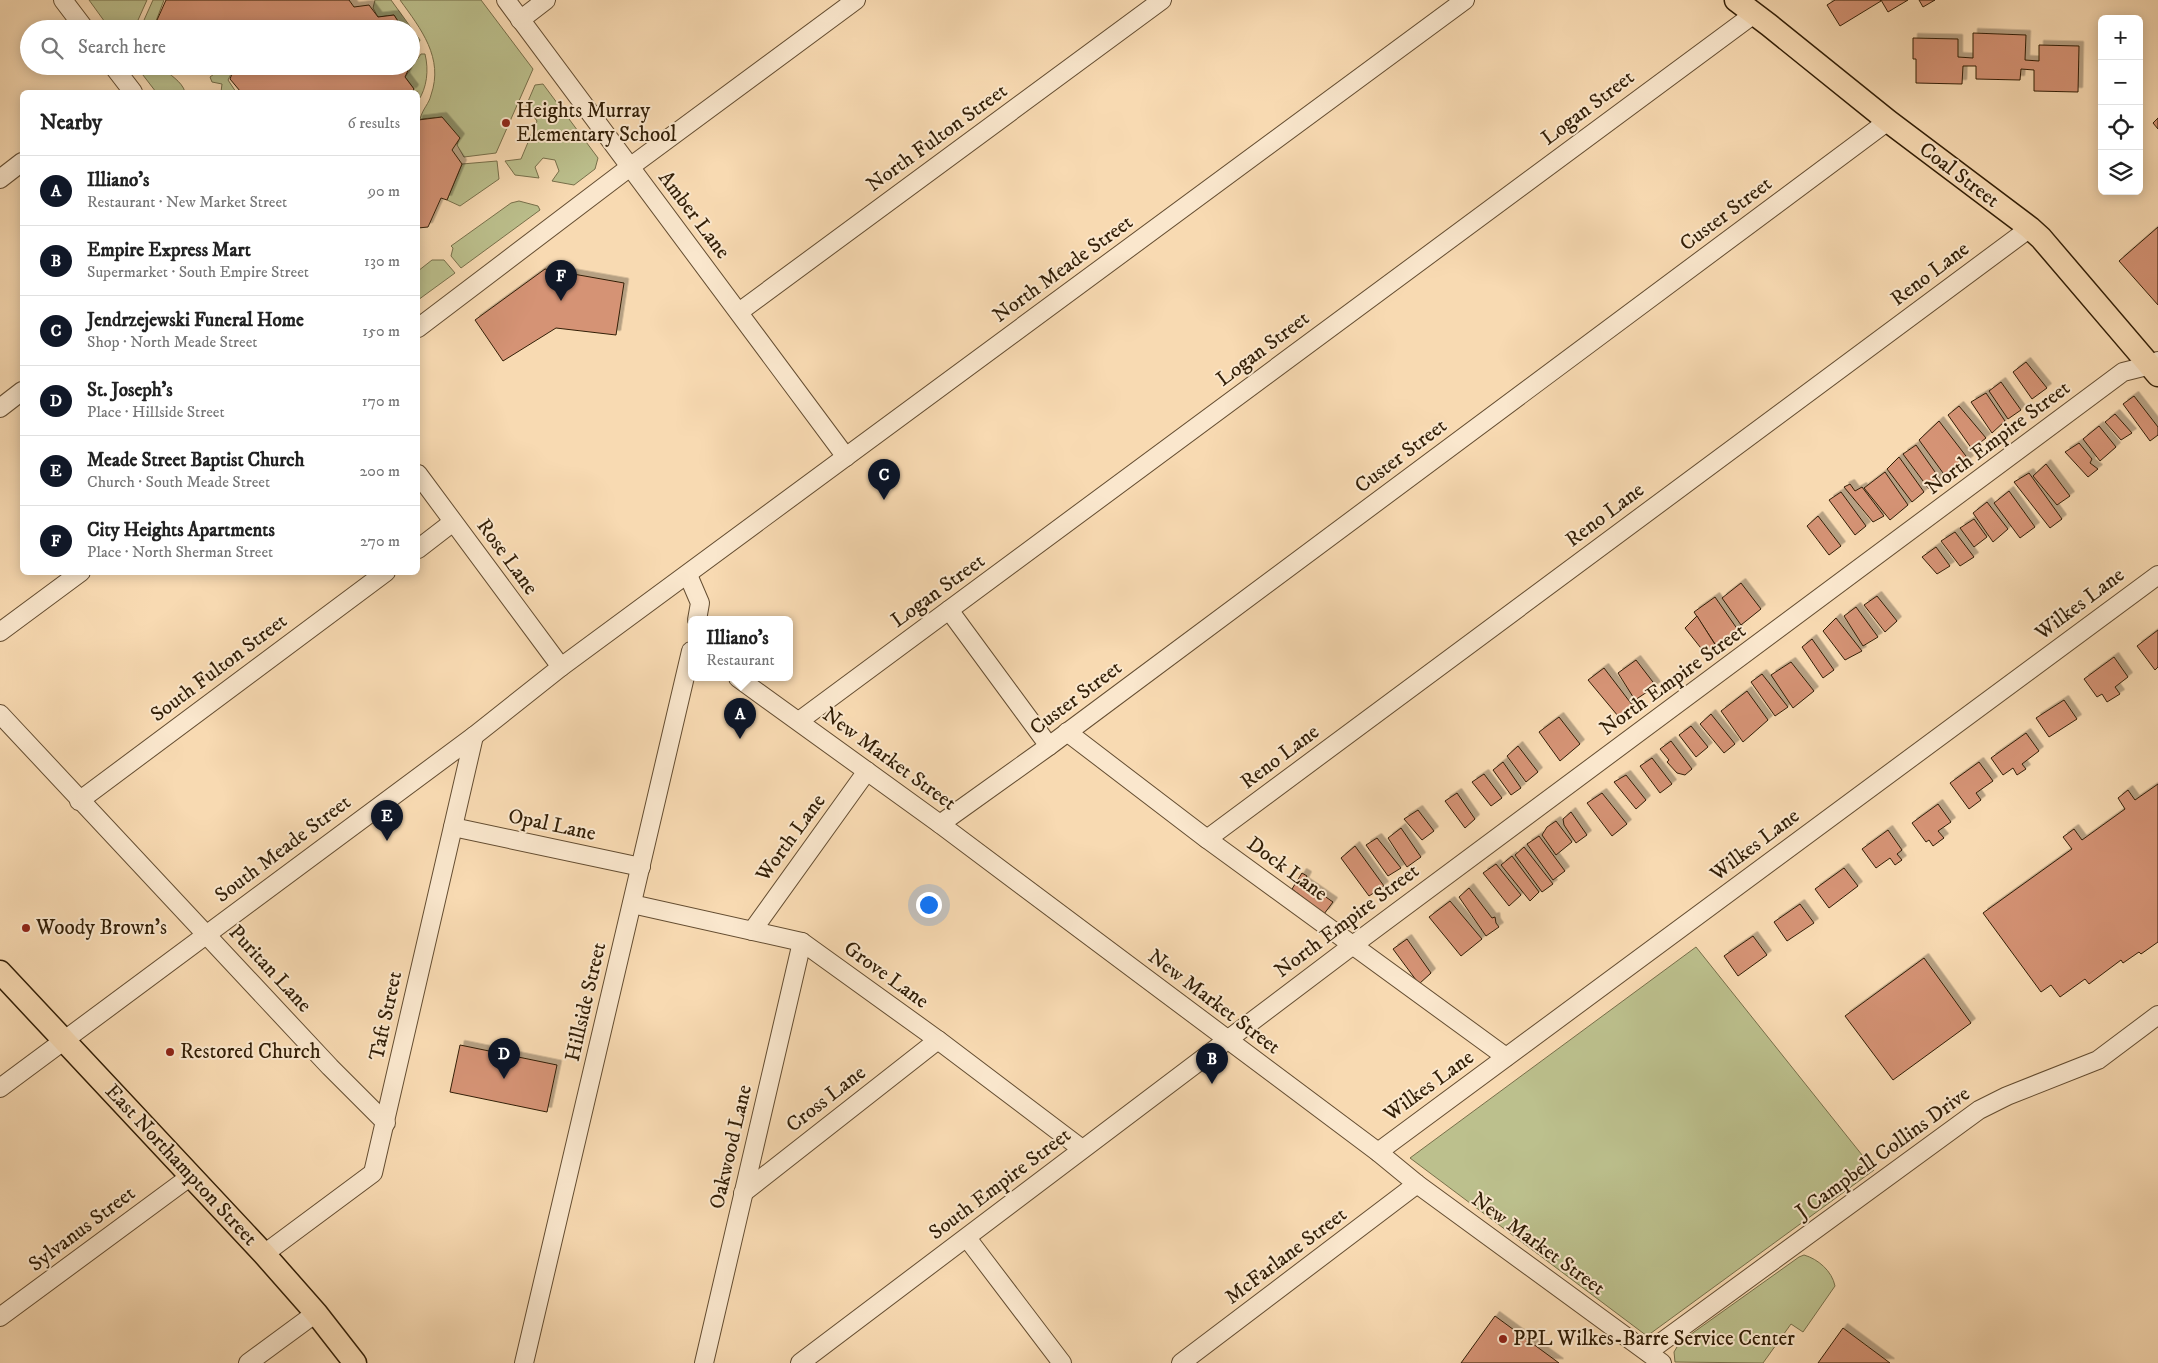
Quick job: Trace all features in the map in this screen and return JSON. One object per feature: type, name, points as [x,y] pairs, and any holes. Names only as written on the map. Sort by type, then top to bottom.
[{"type":"main road","name":"Coal Street","points":[[1736,0],[1888,121],[2030,228],[2156,367]]},
{"type":"main road","name":"East Northampton Street","points":[[0,972],[264,1254],[316,1313],[355,1363]]},
{"type":"street","points":[[63,0],[78,20]]},
{"type":"street","name":"Amber Lane","points":[[506,0],[846,457]]},
{"type":"street","points":[[520,20],[546,0]]},
{"type":"street","points":[[420,326],[630,167],[856,0]]},
{"type":"street","name":"North Fulton Street","points":[[739,312],[1162,0]]},
{"type":"street","name":"North Meade Street","points":[[688,575],[1465,0]]},
{"type":"street","name":"Logan Street","points":[[799,721],[1754,14]]},
{"type":"street","points":[[118,75],[125,90]]},
{"type":"street","name":"Custer Street","points":[[940,824],[1049,746],[1888,121]]},
{"type":"street","points":[[0,178],[20,163]]},
{"type":"street","name":"Reno Lane","points":[[1207,839],[2030,228]]},
{"type":"street","name":"North Empire Street","points":[[1226,1040],[2123,372],[2156,367]]},
{"type":"street","points":[[0,408],[20,393]]},
{"type":"street","name":"Rose Lane","points":[[420,477],[561,668]]},
{"type":"street","points":[[420,548],[454,522]]},
{"type":"street","points":[[0,632],[77,575]]},
{"type":"street","name":"South Fulton Street","points":[[79,800],[382,575]]},
{"type":"street","points":[[688,575],[700,603],[698,616]]},
{"type":"street","name":"South Meade Street","points":[[0,1088],[688,575]]},
{"type":"street","name":"Wilkes Lane","points":[[1378,1152],[2158,575]]},
{"type":"street","points":[[949,610],[1049,746]]},
{"type":"street","name":"Hillside Street","points":[[524,1363],[688,664]]},
{"type":"street","name":"New Market Street","points":[[742,681],[940,824],[1418,1184],[1662,1363]]},
{"type":"street","name":"Puritan Lane","points":[[0,714],[330,1067],[386,1123]]},
{"type":"street","name":"Dock Lane","points":[[1067,732],[1207,839],[1506,1057]]},
{"type":"street","name":"Taft Street","points":[[264,1254],[373,1173],[474,736]]},
{"type":"street","name":"Worth Lane","points":[[752,931],[867,771]]},
{"type":"street","name":"Opal Lane","points":[[453,827],[641,867]]},
{"type":"street","name":"Grove Lane","points":[[632,904],[802,942],[938,1040],[1082,1149]]},
{"type":"street","name":"Oakwood Lane","points":[[704,1363],[802,942]]},
{"type":"street","name":"J Campbell Collins Drive","points":[[1648,1352],[1979,1110],[2008,1096],[2098,1060],[2158,1015]]},
{"type":"street","name":"Cross Lane","points":[[743,1193],[938,1040]]},
{"type":"street","name":"South Empire Street","points":[[800,1363],[1226,1040]]},
{"type":"street","name":"Sylvanus Street","points":[[0,1317],[191,1176]]},
{"type":"street","name":"McFarlane Street","points":[[1181,1363],[1418,1184]]},
{"type":"street","points":[[967,1238],[1062,1363]]},
{"type":"street","points":[[248,1363],[316,1313]]},
{"type":"green space","points":[[89,0],[147,0],[138,20],[103,20]]},
{"type":"green space","points":[[153,0],[164,0],[156,20],[144,20]]},
{"type":"green space","points":[[375,0],[391,0],[406,20],[397,20],[394,15],[378,17],[373,8]]},
{"type":"green space","points":[[400,0],[481,0],[533,69],[496,153],[464,157],[457,145],[459,138],[442,117],[420,119],[431,95],[435,69],[428,44],[420,29],[420,20],[415,20]]},
{"type":"green space","points":[[425,54],[427,72],[420,98],[420,90],[413,90],[405,77],[406,75],[420,75],[420,55]]},
{"type":"green space","points":[[143,75],[171,75],[184,90],[154,90]]},
{"type":"green space","points":[[213,75],[230,75],[228,80],[235,90],[221,90],[222,84],[212,82],[210,77]]},
{"type":"green space","points":[[543,84],[598,158],[595,169],[574,185],[552,181],[559,171],[555,160],[543,158],[535,167],[539,178],[515,175],[505,161],[521,159],[537,121],[526,106],[535,85]]},
{"type":"green space","points":[[497,161],[499,179],[460,206],[447,200],[462,164]]},
{"type":"green space","points":[[519,201],[538,206],[540,210],[461,268],[451,256],[453,248],[451,246],[511,203]]},
{"type":"green space","points":[[432,260],[444,260],[455,273],[420,299],[420,269]]},
{"type":"green space","points":[[1696,947],[1874,1170],[1647,1336],[1410,1158]]},
{"type":"green space","points":[[1804,1255],[1824,1266],[1831,1275],[1835,1286],[1803,1332],[1791,1324],[1763,1363],[1675,1362],[1674,1352],[1680,1342]]},
{"type":"building","points":[[166,0],[349,0],[354,7],[369,5],[378,17],[394,15],[397,20],[157,20]]},
{"type":"building","points":[[1835,0],[1881,1],[1840,26],[1827,5]]},
{"type":"building","points":[[1881,0],[1908,0],[1888,12]]},
{"type":"building","points":[[1919,0],[1935,0],[1923,7]]},
{"type":"building","points":[[1973,33],[2026,35],[2025,60],[2039,61],[2039,45],[2079,46],[2078,92],[2034,91],[2034,70],[2021,69],[2020,80],[1976,79],[1976,66],[1963,66],[1962,84],[1916,83],[1916,59],[1913,59],[1913,38],[1958,39],[1958,57],[1973,58]]},
{"type":"building","points":[[232,75],[406,75],[405,77],[414,89],[239,90],[230,79]]},
{"type":"building","name":"Heights Murray Elementary School","points":[[442,117],[460,138],[452,150],[462,164],[447,200],[441,198],[428,227],[420,228],[420,120]]},
{"type":"building","points":[[2158,118],[2158,129],[2153,123]]},
{"type":"building","points":[[2158,227],[2158,305],[2119,261]]},
{"type":"building","points":[[545,269],[624,283],[616,335],[556,328],[503,361],[475,320]]},
{"type":"building","points":[[2026,362],[2047,388],[2032,399],[2013,372]]},
{"type":"building","points":[[2001,382],[2021,410],[2008,419],[1989,391]]},
{"type":"building","points":[[1986,393],[2005,421],[1992,433],[1971,402]]},
{"type":"building","points":[[2134,396],[2158,427],[2158,435],[2150,441],[2123,404]]},
{"type":"building","points":[[1959,406],[1986,438],[1972,449],[1948,415]]},
{"type":"building","points":[[2115,414],[2132,433],[2121,440],[2105,422]]},
{"type":"building","points":[[1939,421],[1969,460],[1946,477],[1919,440]]},
{"type":"building","points":[[2099,426],[2116,447],[2100,461],[2083,439]]},
{"type":"building","points":[[2079,443],[2092,459],[2090,463],[2098,469],[2088,477],[2065,452]]},
{"type":"building","points":[[1916,445],[1940,479],[1929,489],[1903,454]]},
{"type":"building","points":[[1899,457],[1924,492],[1912,502],[1887,469]]},
{"type":"building","points":[[2046,464],[2070,496],[2057,505],[2033,476]]},
{"type":"building","points":[[1885,472],[1908,505],[1890,520],[1864,488]]},
{"type":"building","points":[[2029,473],[2062,519],[2050,528],[2014,482]]},
{"type":"building","points":[[1850,484],[1855,491],[1862,487],[1884,516],[1873,522],[1844,487]]},
{"type":"building","points":[[2009,491],[2035,527],[2020,538],[1994,503]]},
{"type":"building","points":[[1841,492],[1866,526],[1855,535],[1829,500]]},
{"type":"building","points":[[1987,502],[2008,529],[1993,542],[1973,513]]},
{"type":"building","points":[[1818,516],[1841,546],[1829,555],[1807,526]]},
{"type":"building","points":[[1974,519],[1987,537],[1974,547],[1960,528]]},
{"type":"building","points":[[1955,532],[1974,557],[1960,566],[1941,541]]},
{"type":"building","points":[[1936,547],[1950,566],[1937,574],[1922,557]]},
{"type":"building","points":[[1741,583],[1761,609],[1741,625],[1722,598]]},
{"type":"building","points":[[1877,596],[1897,621],[1885,632],[1864,605]]},
{"type":"building","points":[[1715,597],[1738,630],[1717,647],[1694,612]]},
{"type":"building","points":[[1856,607],[1878,637],[1863,646],[1844,616]]},
{"type":"building","points":[[1697,616],[1716,646],[1704,652],[1685,628]]},
{"type":"building","points":[[1836,618],[1862,651],[1845,660],[1823,631]]},
{"type":"building","points":[[2158,630],[2158,667],[2155,670],[2137,646]]},
{"type":"building","points":[[1812,639],[1834,670],[1823,678],[1802,647]]},
{"type":"building","points":[[2114,657],[2128,677],[2115,687],[2120,694],[2107,702],[2102,694],[2097,697],[2084,679]]},
{"type":"building","points":[[1636,660],[1656,686],[1635,700],[1618,673]]},
{"type":"building","points":[[1791,662],[1814,691],[1793,708],[1771,675]]},
{"type":"building","points":[[1604,668],[1633,706],[1618,716],[1588,680]]},
{"type":"building","points":[[1762,674],[1788,707],[1775,716],[1751,682]]},
{"type":"building","points":[[1747,691],[1768,720],[1743,742],[1721,711]]},
{"type":"building","points":[[2064,700],[2077,719],[2049,737],[2036,718]]},
{"type":"building","points":[[1711,714],[1735,744],[1724,753],[1700,724]]},
{"type":"building","points":[[1559,717],[1580,744],[1560,761],[1539,732]]},
{"type":"building","points":[[1691,726],[1708,747],[1696,757],[1679,735]]},
{"type":"building","points":[[2026,733],[2039,751],[2022,764],[2026,769],[2017,775],[2013,768],[2003,775],[1991,758]]},
{"type":"building","points":[[1671,741],[1692,769],[1685,775],[1677,773],[1667,762],[1669,760],[1660,749]]},
{"type":"building","points":[[1518,746],[1538,772],[1526,782],[1507,756]]},
{"type":"building","points":[[1652,758],[1672,784],[1660,793],[1640,766]]},
{"type":"building","points":[[1503,762],[1521,788],[1511,795],[1493,770]]},
{"type":"building","points":[[1979,762],[1993,781],[1976,793],[1981,800],[1969,809],[1950,783]]},
{"type":"building","points":[[1484,774],[1502,798],[1491,806],[1472,782]]},
{"type":"building","points":[[1626,775],[1646,800],[1636,809],[1614,782]]},
{"type":"building","points":[[2158,784],[2158,942],[2141,954],[2139,952],[2123,963],[2121,960],[2089,984],[2085,979],[2060,997],[2051,985],[2041,992],[1983,913],[2072,849],[2063,837],[2074,829],[2082,840],[2125,809],[2118,798],[2128,790],[2135,800]]},
{"type":"building","points":[[1457,793],[1475,819],[1465,828],[1445,801]]},
{"type":"building","points":[[1602,793],[1627,824],[1612,836],[1587,803]]},
{"type":"building","points":[[1938,804],[1951,822],[1938,831],[1944,838],[1933,846],[1929,840],[1926,842],[1912,823]]},
{"type":"building","points":[[1418,810],[1434,831],[1422,840],[1404,819]]},
{"type":"building","points":[[1571,812],[1587,835],[1576,843],[1564,825],[1563,819]]},
{"type":"building","points":[[1556,821],[1572,842],[1556,855],[1542,835],[1547,827]]},
{"type":"building","points":[[1401,828],[1421,857],[1407,867],[1388,838]]},
{"type":"building","points":[[1888,830],[1902,850],[1897,854],[1902,860],[1895,865],[1890,858],[1876,868],[1862,849]]},
{"type":"building","points":[[1539,836],[1565,871],[1553,880],[1527,844]]},
{"type":"building","points":[[1377,838],[1401,868],[1388,876],[1366,845]]},
{"type":"building","points":[[1355,846],[1384,886],[1369,896],[1341,858]]},
{"type":"building","points":[[1524,847],[1553,884],[1542,892],[1515,855]]},
{"type":"building","points":[[1512,856],[1539,892],[1530,901],[1501,865]]},
{"type":"building","points":[[1496,864],[1521,895],[1509,906],[1483,873]]},
{"type":"building","points":[[1844,868],[1858,886],[1829,908],[1815,889]]},
{"type":"building","points":[[1302,873],[1307,876],[1304,882],[1333,902],[1324,914],[1292,889]]},
{"type":"building","points":[[1469,888],[1492,918],[1495,917],[1499,927],[1486,936],[1459,897]]},
{"type":"building","points":[[1450,901],[1482,939],[1461,956],[1429,917]]},
{"type":"building","points":[[1800,904],[1814,923],[1787,941],[1774,922]]},
{"type":"building","points":[[1753,936],[1767,955],[1738,976],[1724,956]]},
{"type":"building","points":[[1407,939],[1431,973],[1419,984],[1393,949]]},
{"type":"building","points":[[1924,958],[1971,1023],[1893,1080],[1845,1016]]},
{"type":"building","points":[[460,1045],[557,1065],[547,1112],[450,1092]]},
{"type":"building","name":"PPL Wilkes-Barre Service Center","points":[[1495,1316],[1559,1363],[1461,1363]]},
{"type":"building","points":[[1843,1328],[1890,1363],[1818,1363]]},
{"type":"place","name":"Heights Murray Elementary School","points":[[506,123]]},
{"type":"place","name":"City Heights Apartments","points":[[561,301]]},
{"type":"place","name":"Jendrzejewski Funeral Home","points":[[884,500]]},
{"type":"place","name":"Illiano's","points":[[740,739]]},
{"type":"place","name":"Meade Street Baptist Church","points":[[387,841]]},
{"type":"place","name":"Woody Brown's","points":[[26,928]]},
{"type":"place","name":"Restored Church","points":[[170,1052]]},
{"type":"place","name":"St. Joseph's","points":[[504,1079]]},
{"type":"place","name":"Empire Express Mart","points":[[1212,1084]]},
{"type":"place","name":"PPL Wilkes-Barre Service Center","points":[[1503,1339]]}]
